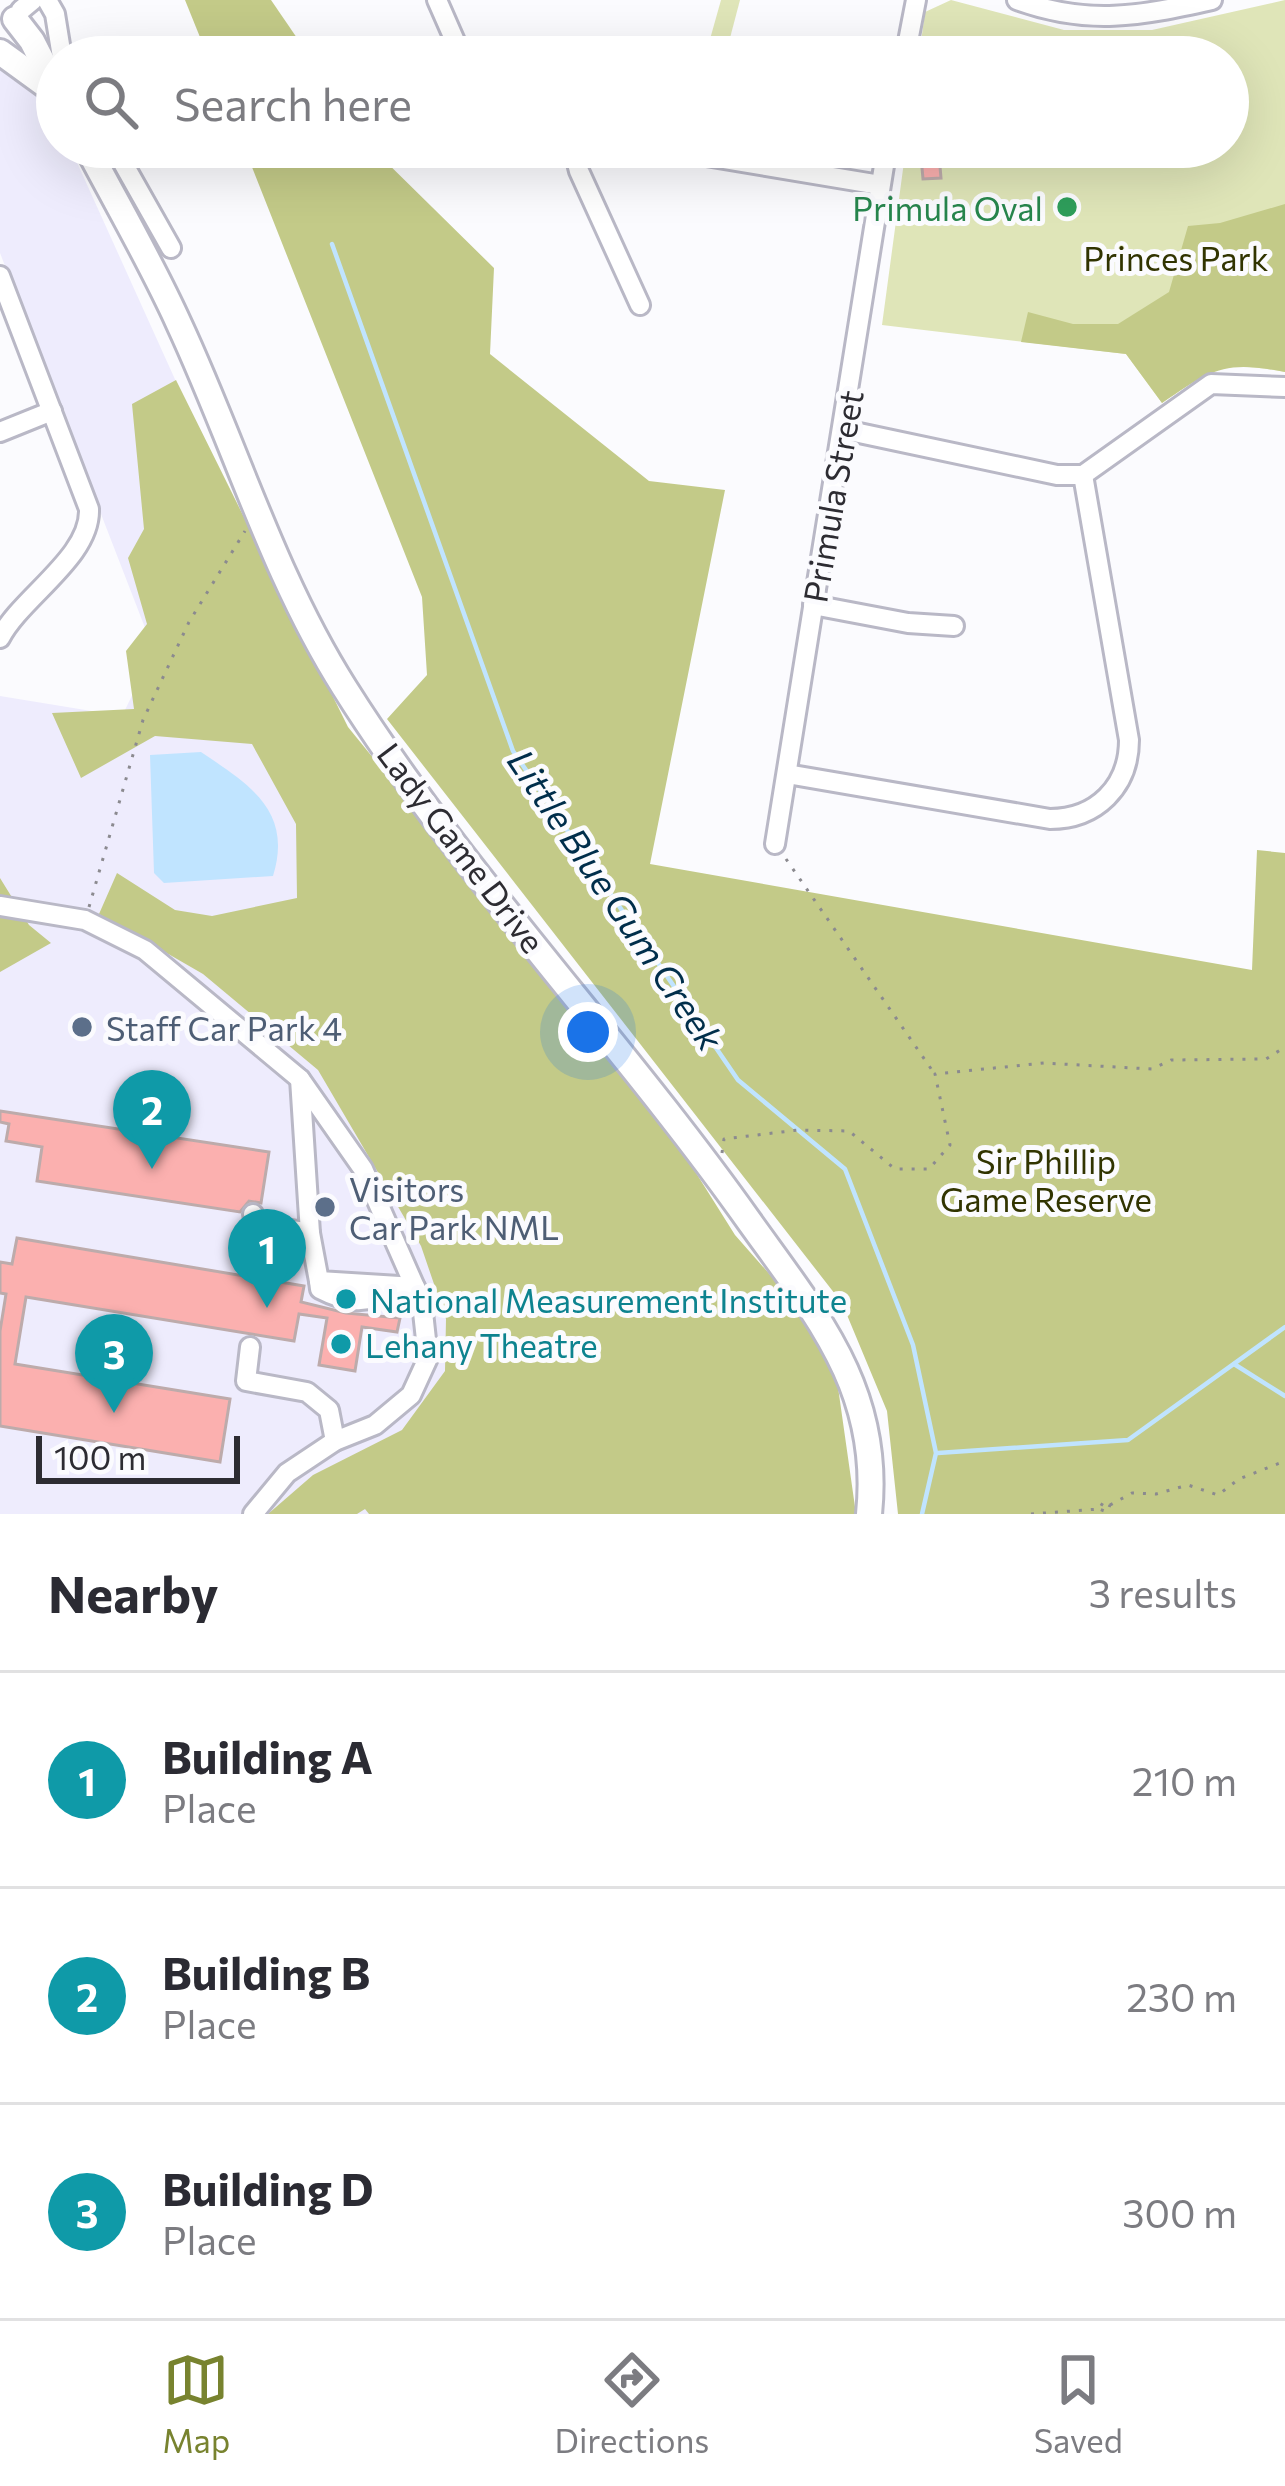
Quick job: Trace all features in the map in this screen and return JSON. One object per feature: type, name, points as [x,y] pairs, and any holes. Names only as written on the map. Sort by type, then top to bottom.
[{"type":"main road","points":[[18,9],[36,49]]},
{"type":"main road","points":[[0,52],[36,77]]},
{"type":"main road","name":"Lady Game Drive","points":[[98,168],[178,322],[317,640],[396,766],[718,1178],[800,1293],[848,1372],[867,1431],[873,1472],[869,1514]]},
{"type":"street","points":[[46,0],[55,14],[59,36]]},
{"type":"street","points":[[437,0],[453,36]]},
{"type":"street","points":[[909,36],[916,0]]},
{"type":"street","points":[[1017,0],[1057,15],[1132,18],[1212,0]]},
{"type":"street","points":[[126,168],[171,248]]},
{"type":"street","points":[[578,168],[640,305]]},
{"type":"street","points":[[778,168],[880,185]]},
{"type":"street","name":"Primula Street","points":[[776,844],[883,168]]},
{"type":"street","points":[[0,276],[89,520],[80,543],[0,638]]},
{"type":"street","points":[[845,430],[1057,475],[1082,475],[1211,384],[1285,387]]},
{"type":"street","points":[[0,432],[52,411]]},
{"type":"street","points":[[787,774],[1050,819],[1084,814],[1102,802],[1123,775],[1129,740],[1082,475]]},
{"type":"street","points":[[813,605],[908,623],[954,626]]},
{"type":"street","points":[[0,906],[85,920],[145,950],[300,1079],[363,1169],[405,1287],[422,1304],[428,1358],[411,1395],[375,1425],[335,1441],[286,1473],[254,1514]]},
{"type":"street","points":[[300,1079],[310,1233],[319,1280],[405,1287]]},
{"type":"street","points":[[253,1214],[255,1224],[310,1233]]},
{"type":"street","points":[[250,1347],[246,1381],[307,1392],[329,1410],[335,1441]]},
{"type":"path","points":[[85,920],[142,720],[215,575],[260,512]]},
{"type":"path","points":[[718,1178],[724,1139],[798,1130],[849,1131],[895,1169],[928,1169],[950,1145],[934,1074],[776,844]]},
{"type":"path","points":[[934,1074],[1044,1063],[1152,1069],[1171,1060],[1266,1059],[1285,1047]]},
{"type":"path","points":[[1031,1514],[1099,1509],[1103,1501],[1110,1505],[1132,1493],[1156,1494],[1188,1485],[1218,1495],[1239,1478],[1285,1461]]},
{"type":"shaded area","name":"National Measurement Institute","points":[[0,67],[24,78],[36,94],[36,168],[79,168],[197,428],[508,1514],[0,1514],[0,696],[122,716],[154,651],[0,253]]},
{"type":"green space","points":[[185,0],[271,0],[296,36],[200,36]]},
{"type":"green space","points":[[721,0],[740,0],[731,36],[711,36]]},
{"type":"green space","name":"Princes Park","points":[[951,0],[1064,30],[1152,30],[1285,0],[1285,372],[1246,367],[1219,370],[1162,403],[1126,354],[882,325],[903,168],[1249,168],[1249,36],[922,36],[925,12]]},
{"type":"green space","name":"Sir Phillip Game Reserve","points":[[252,168],[392,168],[494,268],[490,354],[649,481],[725,490],[650,864],[1252,970],[1257,850],[1285,853],[1285,1514],[898,1514],[887,1411],[842,1303],[387,719],[427,675],[422,597]]},
{"type":"green space","points":[[1285,204],[1285,372],[1247,367],[1219,370],[1162,403],[1126,354],[1021,342],[1028,312],[1073,324],[1118,324],[1169,292],[1188,226],[1220,223]]},
{"type":"green space","points":[[176,380],[348,727],[647,1095],[735,1235],[832,1345],[856,1514],[369,1514],[365,1509],[357,1514],[268,1514],[313,1475],[402,1430],[445,1371],[446,1319],[421,1246],[318,1070],[203,974],[99,914],[117,873],[175,910],[212,916],[297,898],[296,824],[252,744],[155,736],[81,778],[52,713],[134,709],[126,651],[147,624],[128,558],[144,529],[132,404]]},
{"type":"green space","points":[[0,878],[29,925],[51,943],[0,972]]},
{"type":"water","points":[[201,752],[251,789],[272,817],[278,853],[273,876],[164,883],[154,873],[150,755]]},
{"type":"building","points":[[922,168],[940,168],[941,178],[923,179]]},
{"type":"building","points":[[0,1111],[269,1152],[261,1203],[249,1201],[240,1212],[37,1181],[42,1147],[6,1141],[9,1124],[0,1122]]},
{"type":"building","points":[[17,1238],[304,1286],[301,1302],[346,1313],[400,1318],[397,1332],[362,1327],[355,1371],[319,1365],[327,1318],[299,1314],[294,1341],[26,1297],[15,1364],[230,1399],[220,1462],[0,1426],[0,1331],[6,1294],[0,1293],[0,1262],[12,1264]]},
{"type":"waterway","name":"Little Blue Gum Creek","points":[[332,244],[513,751],[738,1080],[845,1169],[913,1345],[936,1453],[922,1514]]},
{"type":"waterway","points":[[938,1453],[1128,1440],[1285,1327]]},
{"type":"waterway","points":[[1234,1364],[1285,1396]]},
{"type":"place","name":"Primula Oval","points":[[1067,207]]},
{"type":"place","name":"Staff Car Park 4","points":[[82,1027]]},
{"type":"place","name":"Building B","points":[[152,1169]]},
{"type":"place","name":"Visitors Car Park NML","points":[[325,1207]]},
{"type":"place","name":"National Measurement Institute","points":[[346,1299]]},
{"type":"place","name":"Building A","points":[[267,1308]]},
{"type":"place","name":"Lehany Theatre","points":[[341,1344]]},
{"type":"place","name":"Building D","points":[[114,1413]]}]
